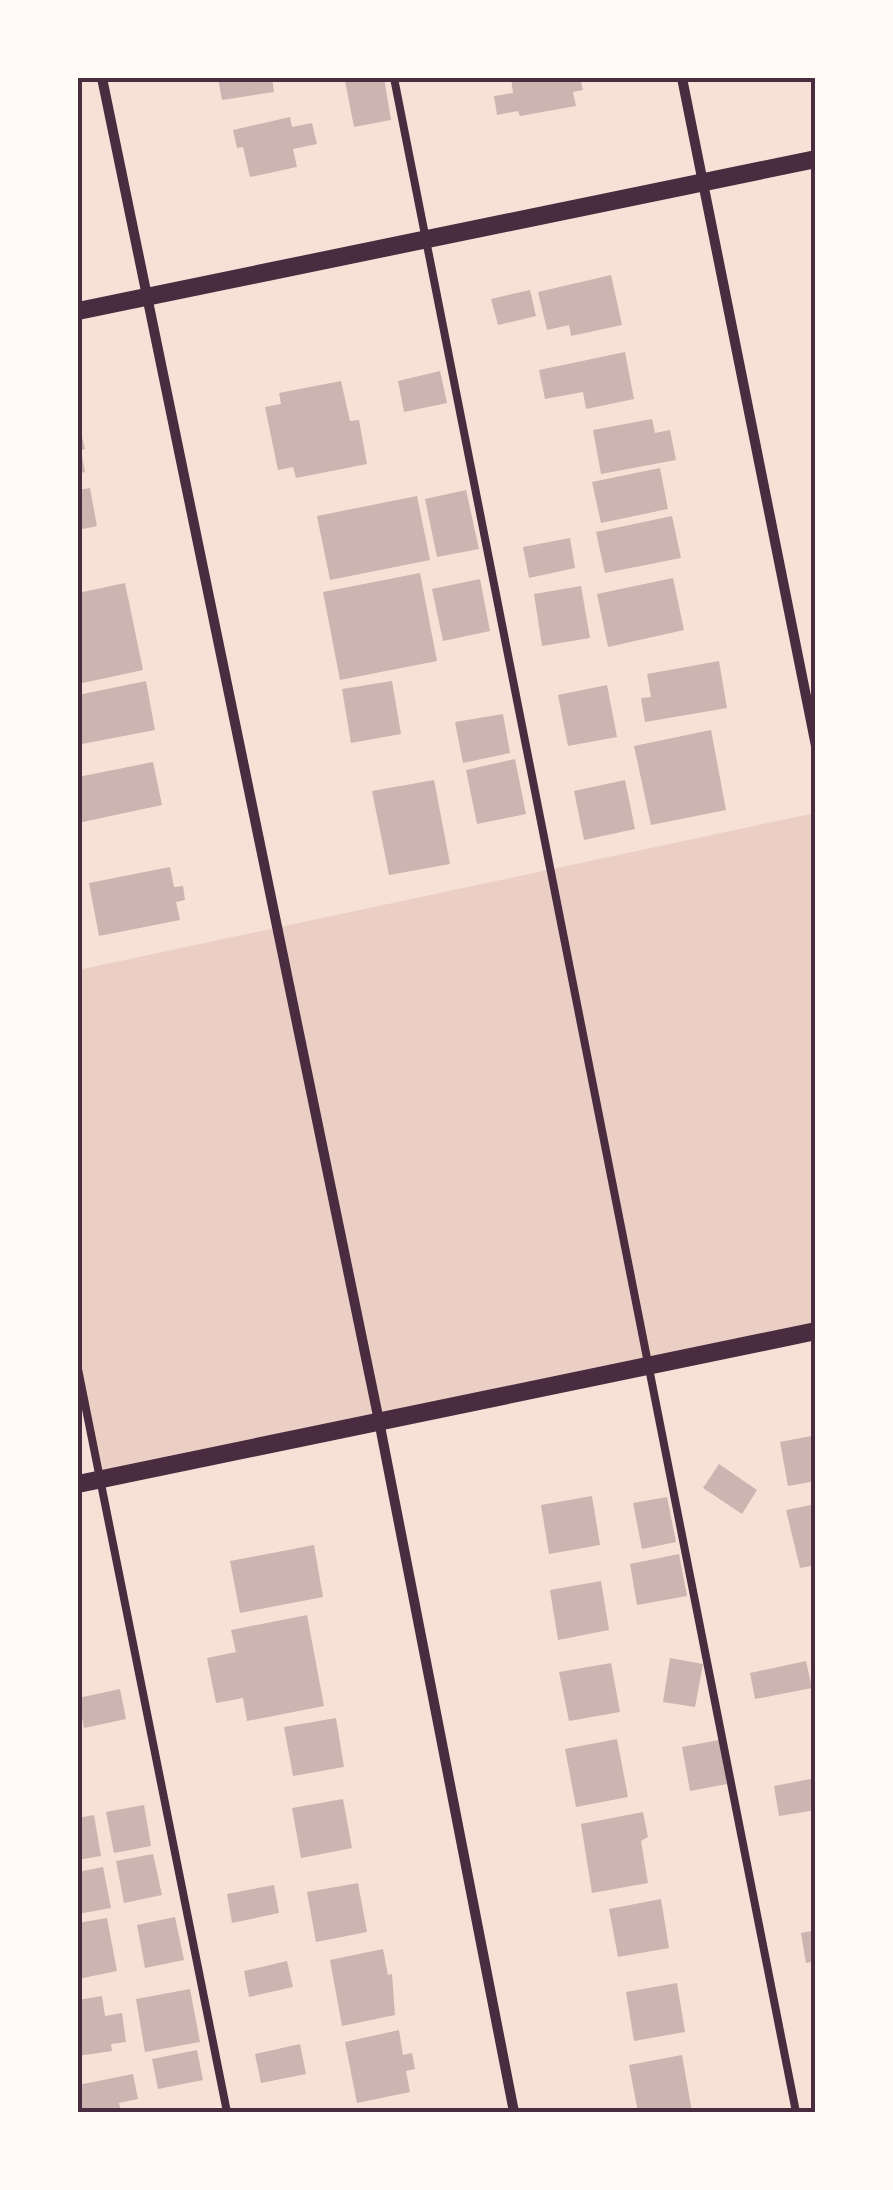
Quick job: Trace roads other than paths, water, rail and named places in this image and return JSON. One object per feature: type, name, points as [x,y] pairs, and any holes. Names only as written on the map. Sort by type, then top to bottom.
[{"type":"street","points":[[102,78],[379,1421],[514,2112]]},
{"type":"street","points":[[682,78],[816,746]]},
{"type":"street","points":[[78,311],[816,159]]},
{"type":"street","points":[[78,1484],[816,1332]]},
{"type":"lane","points":[[394,78],[796,2112]]},
{"type":"lane","points":[[78,1369],[227,2112]]}]
